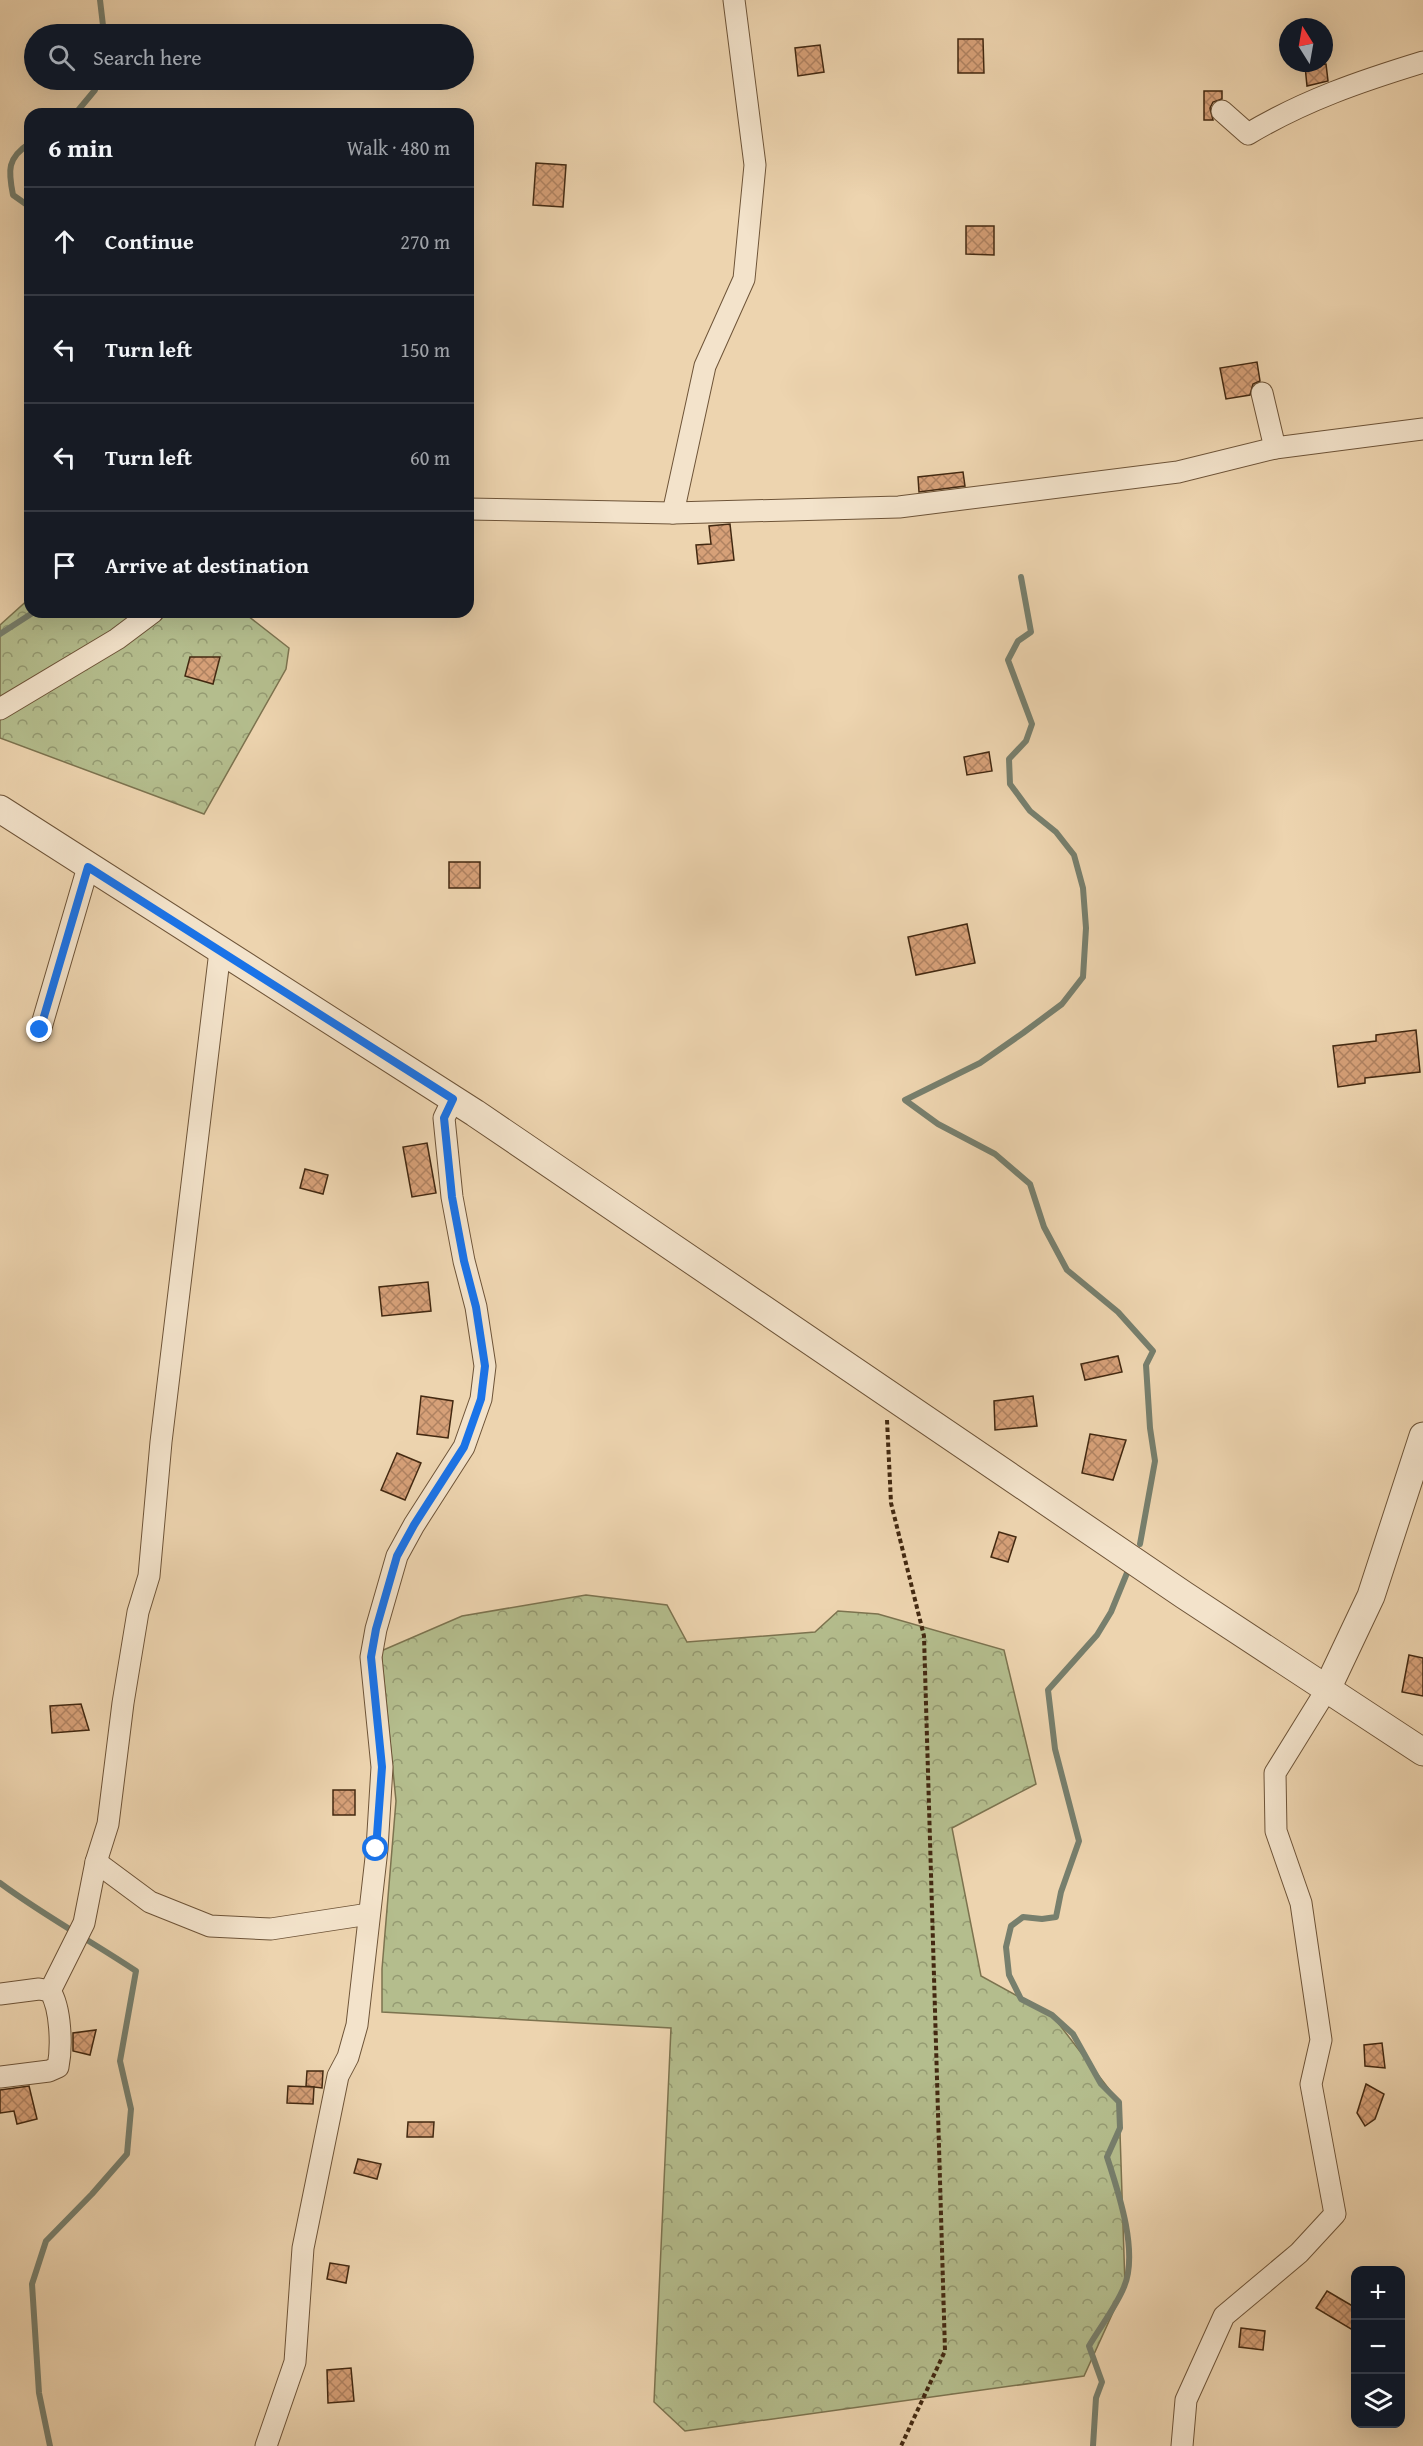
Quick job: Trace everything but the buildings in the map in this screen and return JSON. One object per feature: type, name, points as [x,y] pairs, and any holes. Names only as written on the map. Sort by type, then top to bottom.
[{"type":"street","points":[[673,513],[705,366],[744,279],[755,165],[734,0]]},
{"type":"street","points":[[1222,111],[1248,134],[1341,87],[1423,62]]},
{"type":"street","points":[[1262,393],[1275,448]]},
{"type":"street","points":[[474,509],[673,513],[899,507],[1178,472],[1275,448],[1423,429]]},
{"type":"street","points":[[0,709],[117,639],[145,618]]},
{"type":"street","points":[[0,809],[453,1099],[1184,1595],[1423,1752]]},
{"type":"street","points":[[40,1030],[88,867]]},
{"type":"street","points":[[50,1991],[80,1931],[96,1862],[108,1824],[123,1703],[138,1612],[149,1576],[161,1442],[220,951]]},
{"type":"street","points":[[266,2446],[295,2362],[303,2248],[338,2076],[348,2057],[357,2025],[376,1849],[382,1767],[371,1657],[376,1629],[397,1556],[464,1447],[481,1399],[485,1366],[476,1307],[464,1261],[452,1197],[444,1118],[453,1099]]},
{"type":"street","points":[[1182,2446],[1186,2400],[1224,2316],[1299,2253],[1335,2214],[1311,2084],[1321,2040],[1301,1904],[1276,1831],[1275,1773],[1327,1689],[1371,1596],[1423,1436]]},
{"type":"street","points":[[96,1862],[150,1902],[210,1926],[271,1929],[369,1914]]},
{"type":"street","points":[[0,1994],[39,1989],[50,1991],[57,2002],[61,2056],[58,2067],[49,2071],[0,2077]]},
{"type":"path","points":[[896,1399],[887,1419],[891,1503],[924,1636],[945,2351],[901,2446]]},
{"type":"green space","points":[[24,603],[24,618],[251,618],[289,648],[286,669],[204,814],[0,738],[0,625]]},
{"type":"green space","points":[[586,1595],[667,1605],[687,1642],[815,1632],[838,1611],[878,1614],[1004,1650],[1036,1784],[952,1828],[981,1976],[1052,2015],[1119,2102],[1125,2286],[1084,2376],[685,2431],[654,2402],[671,2028],[382,2012],[382,1969],[396,1801],[381,1651],[462,1616]]},
{"type":"waterway","points":[[100,0],[103,24]]},
{"type":"waterway","points":[[80,108],[95,90]]},
{"type":"waterway","points":[[24,148],[13,159],[10,172],[13,195],[24,203]]},
{"type":"waterway","points":[[1021,577],[1031,632],[1018,641],[1008,660],[1032,724],[1026,741],[1009,759],[1010,784],[1030,811],[1056,832],[1074,855],[1083,888],[1086,928],[1083,977],[1062,1004],[980,1063],[905,1100],[938,1124],[995,1154],[1030,1184],[1044,1227],[1067,1270],[1118,1312],[1153,1351],[1146,1365],[1150,1428],[1155,1461],[1140,1544]]},
{"type":"waterway","points":[[0,634],[25,618]]},
{"type":"waterway","points":[[1093,2446],[1096,2398],[1102,2382],[1089,2346],[1117,2302],[1128,2273],[1128,2239],[1125,2222],[1107,2157],[1120,2128],[1119,2102],[1101,2084],[1073,2034],[1052,2015],[1021,1999],[1009,1975],[1006,1947],[1011,1926],[1023,1917],[1042,1919],[1056,1917],[1061,1892],[1079,1841],[1055,1749],[1048,1690],[1097,1635],[1111,1612],[1127,1573]]},
{"type":"waterway","points":[[0,1883],[136,1971],[120,2061],[131,2109],[127,2154],[46,2241],[32,2284],[39,2393],[50,2446]]},
{"type":"route","points":[[40,1030],[88,867],[453,1099],[444,1118],[452,1197],[464,1261],[476,1307],[485,1366],[481,1399],[464,1447],[397,1556],[376,1629],[371,1657],[382,1767],[376,1849]]}]
